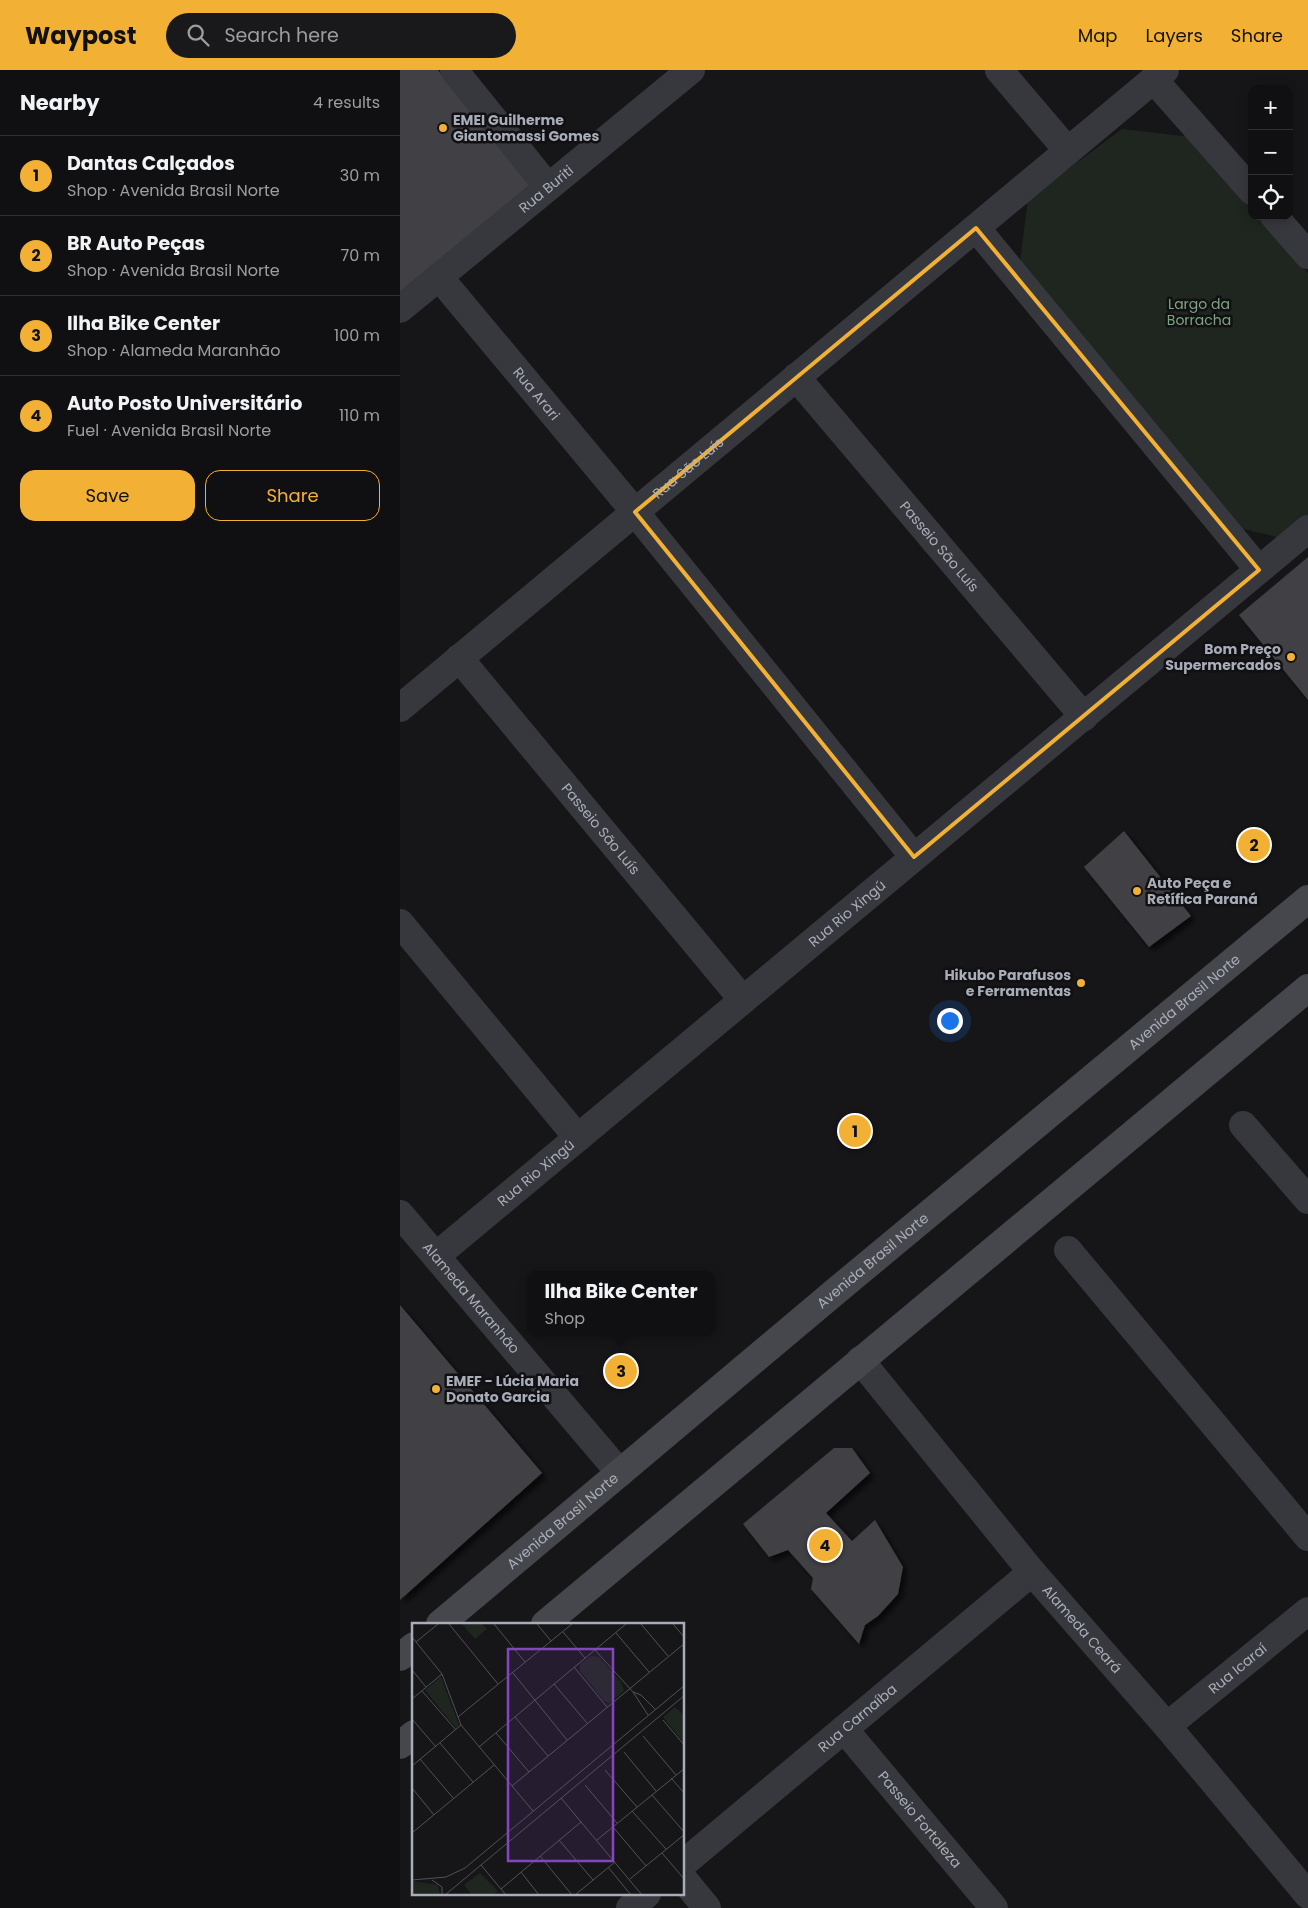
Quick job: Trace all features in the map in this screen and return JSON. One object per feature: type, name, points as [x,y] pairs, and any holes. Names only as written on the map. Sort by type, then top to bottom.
[{"type":"main road","name":"Avenida Brasil Norte","points":[[441,1623],[1308,899]]},
{"type":"main road","points":[[546,1623],[1308,988]]},
{"type":"main road","points":[[400,1657],[412,1648]]},
{"type":"main road","points":[[400,1745],[412,1736]]},
{"type":"street","points":[[454,70],[548,187]]},
{"type":"street","name":"Rua Buriti","points":[[400,309],[691,70]]},
{"type":"street","points":[[999,70],[1068,151]]},
{"type":"street","points":[[1159,75],[1248,186]]},
{"type":"street","name":"Rua São Luís","points":[[400,708],[1159,75]]},
{"type":"street","points":[[1277,220],[1308,255]]},
{"type":"street","points":[[976,228],[1259,570]]},
{"type":"street","name":"Rua Arari","points":[[439,277],[635,512]]},
{"type":"street","name":"Passeio São Luís","points":[[796,377],[1084,717]]},
{"type":"street","points":[[635,512],[914,858]]},
{"type":"street","name":"Rua Rio Xingú","points":[[436,1256],[1308,530]]},
{"type":"street","name":"Passeio São Luís","points":[[459,658],[743,1000]]},
{"type":"street","points":[[400,923],[578,1138]]},
{"type":"street","points":[[1243,1125],[1308,1200]]},
{"type":"street","name":"Alameda Maranhão","points":[[400,1214],[620,1473]]},
{"type":"street","points":[[1068,1250],[1308,1537]]},
{"type":"street","name":"Alameda Ceará","points":[[860,1360],[1032,1572],[1167,1726],[1308,1896]]},
{"type":"street","name":"Rua Carnaíba","points":[[685,1862],[1032,1572]]},
{"type":"street","name":"Rua Icaraí","points":[[1167,1726],[1308,1611]]},
{"type":"street","name":"Passeio Fortaleza","points":[[844,1729],[994,1908]]},
{"type":"street","points":[[685,1881],[707,1908]]},
{"type":"street","points":[[630,1908],[645,1896]]},
{"type":"highlighted area","points":[[976,228],[1259,570],[914,857],[635,512]]},
{"type":"green space","name":"Largo da Borracha","points":[[1122,129],[1191,137],[1248,203],[1248,220],[1262,220],[1308,273],[1308,519],[1285,539],[1231,526],[1020,262],[1028,199]]},
{"type":"building","name":"EMEI Guilherme Giantomassi Gomes","points":[[400,70],[438,70],[532,186],[400,296]]},
{"type":"building","name":"Bom Preço Supermercados","points":[[1308,557],[1308,700],[1239,615]]},
{"type":"building","name":"Auto Peça e Retífica Paraná","points":[[1124,831],[1191,916],[1149,947],[1084,867]]},
{"type":"building","name":"EMEF - Lúcia Maria Donato Garcia","points":[[400,1305],[542,1473],[400,1600]]},
{"type":"building","points":[[834,1448],[852,1448],[870,1473],[826,1513],[852,1541],[875,1520],[903,1567],[898,1594],[878,1616],[865,1625],[859,1644],[811,1589],[813,1578],[788,1550],[769,1557],[743,1524]]},
{"type":"place","name":"EMEI Guilherme Giantomassi Gomes","points":[[443,128]]},
{"type":"place","name":"Bom Preço Supermercados","points":[[1291,657]]},
{"type":"place","name":"BR Auto Peças","points":[[1254,845]]},
{"type":"place","name":"Auto Peça e Retífica Paraná","points":[[1137,891]]},
{"type":"place","name":"Hikubo Parafusos e Ferramentas","points":[[1081,983]]},
{"type":"place","name":"Dantas Calçados","points":[[855,1131]]},
{"type":"place","name":"Ilha Bike Center","points":[[621,1371]]},
{"type":"place","name":"EMEF - Lúcia Maria Donato Garcia","points":[[436,1389]]},
{"type":"place","name":"Auto Posto Universitário","points":[[825,1545]]}]
